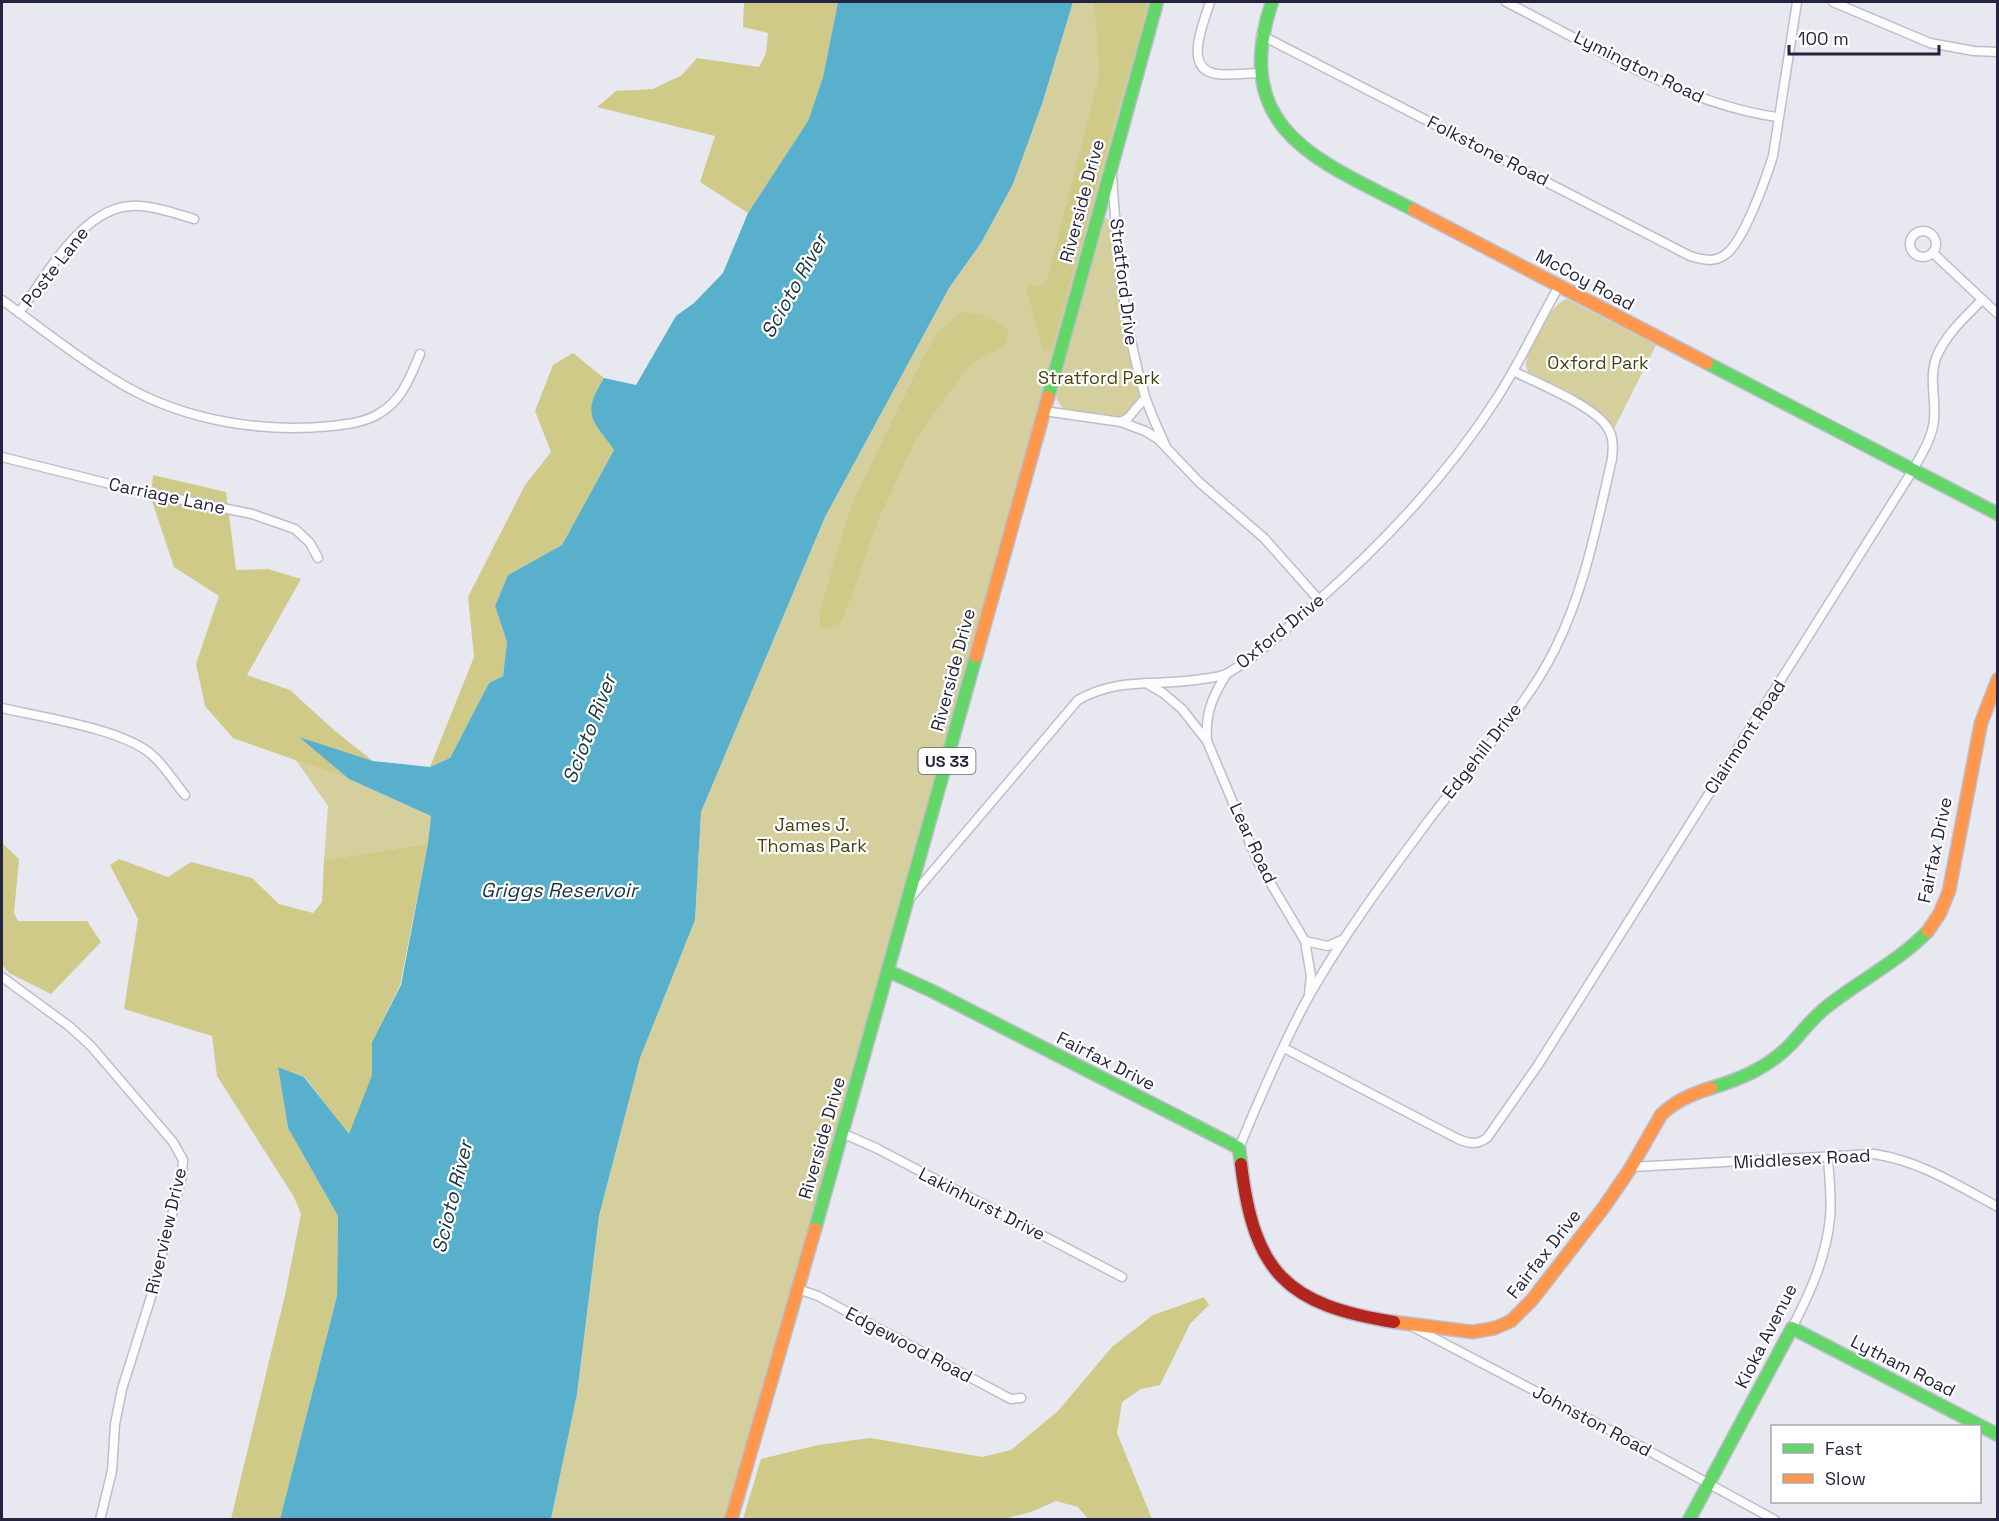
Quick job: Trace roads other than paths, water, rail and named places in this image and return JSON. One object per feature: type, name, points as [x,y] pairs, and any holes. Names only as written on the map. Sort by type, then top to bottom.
[{"type":"main road","name":"Riverside Drive","points":[[731,1520],[909,899],[1156,2]]},
{"type":"main road","name":"McCoy Road","points":[[1272,2],[1261,34],[1260,73],[1267,99],[1280,124],[1306,152],[1998,514]]},
{"type":"main road","name":"Fairfax Drive","points":[[888,972],[932,991],[1239,1148],[1250,1223],[1269,1261],[1283,1277],[1318,1303],[1408,1325],[1473,1332],[1499,1327],[1514,1319],[1526,1307],[1561,1263],[1631,1167],[1657,1120],[1667,1109],[1693,1093],[1744,1077],[1764,1066],[1781,1053],[1828,1005],[1903,956],[1933,925],[1948,893],[1981,723],[1998,679]]},
{"type":"main road","name":"Lytham Road","points":[[1792,1328],[1979,1425]]},
{"type":"main road","name":"Kioka Avenue","points":[[1689,1520],[1792,1328]]},
{"type":"main road","name":"Lytham Road","points":[[1981,1426],[1998,1435]]},
{"type":"street","points":[[1210,2],[1197,49],[1200,64],[1208,71],[1217,74],[1260,73]]},
{"type":"street","name":"Lymington Road","points":[[1506,2],[1667,85],[1711,102],[1750,113],[1777,117]]},
{"type":"street","points":[[1777,117],[1797,2]]},
{"type":"street","points":[[1833,2],[1930,43],[1974,51],[1998,52]]},
{"type":"street","name":"Folkstone Road","points":[[1261,34],[1703,261],[1727,254],[1735,244],[1759,197],[1773,156],[1777,117]]},
{"type":"street","name":"Stratford Drive","points":[[1111,165],[1123,298],[1134,357],[1145,398],[1166,447]]},
{"type":"street","name":"Poste Lane","points":[[20,313],[69,244],[80,231],[101,215],[126,206],[140,206],[194,219]]},
{"type":"street","points":[[1933,253],[1998,314]]},
{"type":"street","name":"Oxford Drive","points":[[909,899],[1078,700],[1095,691],[1117,685],[1188,682],[1226,675],[1318,600],[1377,546],[1459,453],[1513,371],[1559,286]]},
{"type":"street","points":[[2,300],[125,386],[176,408],[231,423],[258,427],[315,427],[369,420],[399,398],[405,390],[420,354]]},
{"type":"street","name":"Clairmont Road","points":[[1284,1048],[1458,1139],[1470,1144],[1487,1138],[1538,1065],[1913,471],[1934,423],[1932,376],[1936,359],[1953,329],[1982,300]]},
{"type":"street","name":"Edgehill Drive","points":[[1239,1148],[1308,998],[1345,938],[1426,823],[1515,711],[1543,671],[1579,593],[1610,470],[1613,442],[1608,427],[1596,415],[1513,371]]},
{"type":"street","points":[[1121,422],[1128,418],[1145,398]]},
{"type":"street","name":"Stratford Drive","points":[[1044,411],[1121,422],[1145,430],[1166,447],[1198,482],[1264,538],[1318,600]]},
{"type":"street","name":"Carriage Lane","points":[[2,457],[130,489],[252,514],[295,529],[310,543],[318,558]]},
{"type":"street","name":"Lear Road","points":[[1226,675],[1210,704],[1206,722],[1208,741],[1258,862],[1305,941],[1311,976],[1308,998]]},
{"type":"street","name":"Lear Road","points":[[1146,683],[1163,693],[1182,709],[1208,741]]},
{"type":"street","points":[[2,708],[103,732],[130,741],[152,754],[185,795]]},
{"type":"street","points":[[1305,941],[1328,946],[1345,938]]},
{"type":"street","name":"Riverview Drive","points":[[2,977],[69,1026],[91,1046],[173,1142],[183,1160],[182,1176],[151,1297],[122,1389],[115,1424],[112,1471],[100,1520]]},
{"type":"street","name":"Lakinhurst Drive","points":[[842,1133],[876,1148],[1122,1277]]},
{"type":"street","name":"Middlesex Road","points":[[1631,1167],[1874,1154],[1895,1157],[1919,1165],[1998,1206]]},
{"type":"street","name":"Kioka Avenue","points":[[1792,1328],[1809,1295],[1827,1239],[1830,1216],[1828,1157]]},
{"type":"street","name":"Edgewood Road","points":[[798,1289],[818,1296],[1011,1399],[1021,1398]]},
{"type":"street","name":"Johnston Road","points":[[1408,1325],[1640,1446],[1775,1520]]},
{"type":"water","name":"Griggs Reservoir","points":[[838,2],[1073,2],[1042,104],[1013,184],[981,243],[949,288],[825,517],[701,812],[695,920],[640,1058],[599,1216],[577,1394],[551,1519],[280,1519],[337,1296],[338,1216],[288,1128],[278,1067],[304,1077],[349,1134],[372,1075],[372,1042],[401,985],[431,816],[349,779],[299,737],[373,761],[430,767],[450,758],[489,683],[503,676],[507,642],[495,606],[508,575],[562,545],[614,450],[592,416],[591,409],[597,390],[604,378],[636,385],[676,316],[694,303],[723,273],[748,213],[808,121],[823,77]]},
{"type":"water label","name":"Scioto River","points":[[794,286]]},
{"type":"water label","name":"Scioto River","points":[[589,729]]},
{"type":"water label","name":"Scioto River","points":[[452,1197]]},
{"type":"park label","name":"Oxford Park","points":[[1598,363]]},
{"type":"park label","name":"Stratford Park","points":[[1099,378]]},
{"type":"park label","name":"James J. Thomas Park","points":[[812,835]]}]
